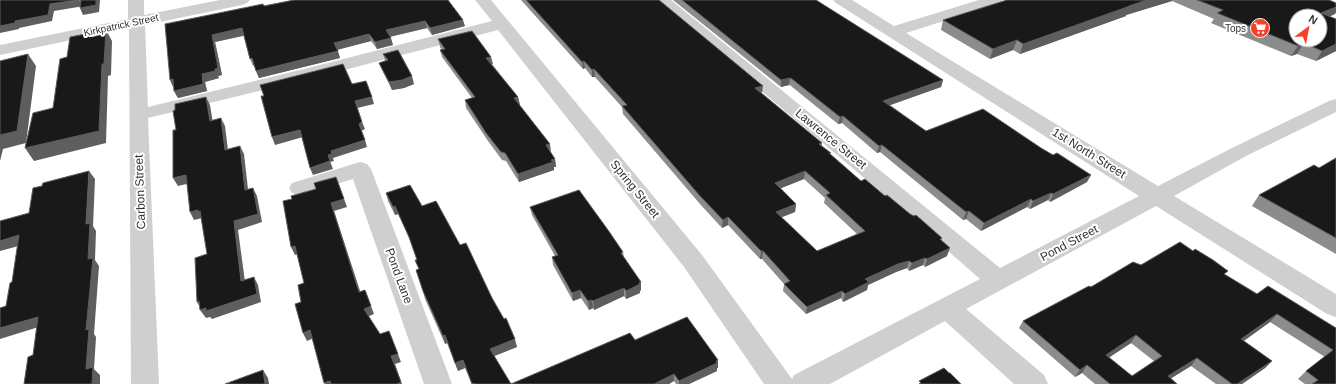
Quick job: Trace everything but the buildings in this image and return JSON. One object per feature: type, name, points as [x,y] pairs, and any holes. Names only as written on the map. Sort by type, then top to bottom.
[{"type":"street","name":"Carbon Street","points":[[136,0],[145,384]]},
{"type":"street","name":"Kirkpatrick Street","points":[[0,50],[242,0]]},
{"type":"street","name":"Spring Street","points":[[482,0],[693,261],[780,384]]},
{"type":"street","name":"Lawrence Street","points":[[662,0],[890,188],[998,281]]},
{"type":"street","name":"1st North Street","points":[[841,0],[1158,195],[1336,307]]},
{"type":"street","points":[[892,32],[994,0]]},
{"type":"street","points":[[138,115],[501,24]]},
{"type":"street","name":"Pond Street","points":[[804,384],[1239,152],[1333,109]]},
{"type":"street","name":"Pond Lane","points":[[300,188],[360,169],[438,384]]},
{"type":"street","points":[[947,308],[1034,384]]},
{"type":"place","name":"Tops","points":[[1260,28]]}]
